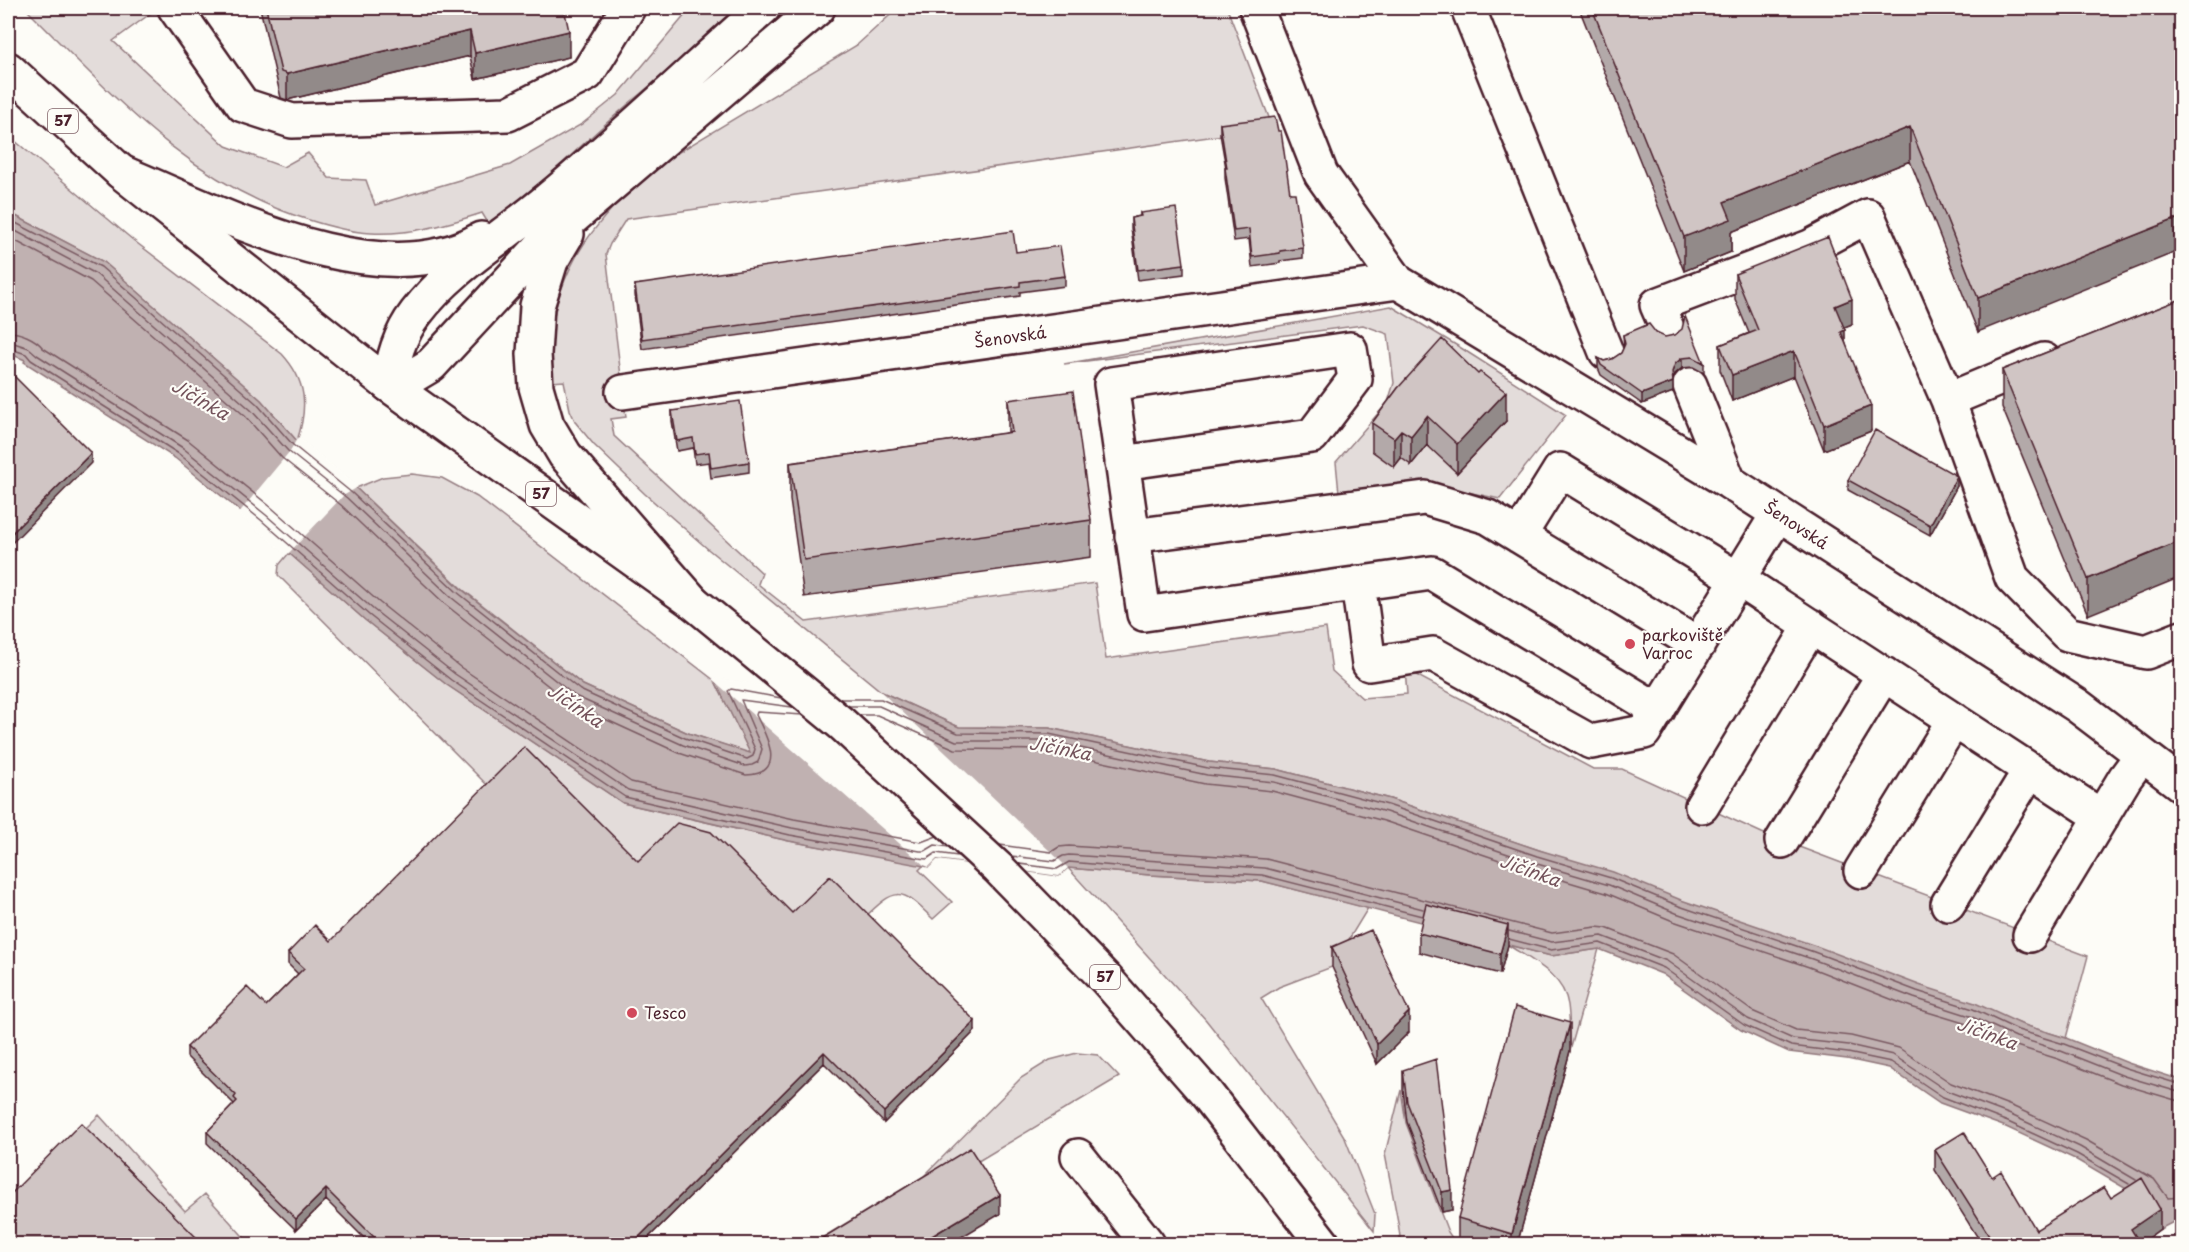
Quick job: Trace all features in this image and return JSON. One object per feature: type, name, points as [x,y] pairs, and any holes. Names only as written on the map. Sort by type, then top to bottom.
[{"type":"main road","points":[[175,8],[243,105],[292,121],[508,114],[586,74],[628,8]]},
{"type":"main road","points":[[763,8],[546,201],[447,279],[431,295],[414,315],[400,339],[394,356],[389,385],[406,380],[431,365],[526,260],[595,197],[818,8]]},
{"type":"main road","name":"Šenovská","points":[[1256,8],[1321,174],[1398,282],[1729,482],[2078,706],[2181,785]]},
{"type":"main road","points":[[1468,8],[1606,352]]},
{"type":"main road","name":"57","points":[[8,69],[121,172],[389,385],[693,602],[842,724],[998,868],[1106,979],[1206,1093],[1323,1245]]},
{"type":"main road","points":[[121,172],[257,229],[321,249],[369,259],[412,259],[436,256],[472,244],[546,201]]},
{"type":"main road","points":[[595,197],[560,244],[543,282],[537,306],[535,329],[536,387],[547,425],[566,455],[693,602]]},
{"type":"main road","points":[[1667,328],[1657,305],[1810,247],[1868,216],[1948,400],[2012,578],[2067,634],[2146,652],[2181,638]]},
{"type":"main road","name":"Šenovská","points":[[622,392],[1398,282]]},
{"type":"main road","points":[[1948,400],[2076,347]]},
{"type":"main road","points":[[1122,463],[1312,436],[1355,379],[1350,349],[1111,384],[1132,536],[1144,614],[1432,573],[1658,710]]},
{"type":"main road","points":[[1690,385],[1729,482]]},
{"type":"main road","points":[[1621,390],[1636,427]]},
{"type":"main road","points":[[1519,536],[1560,470],[1738,579],[2102,818]]},
{"type":"main road","points":[[1132,536],[1425,498],[1488,517],[1698,645]]},
{"type":"main road","points":[[1358,583],[1369,664],[1433,654],[1591,742],[1644,732],[1778,514]]},
{"type":"main road","points":[[1702,806],[1811,626]]},
{"type":"main road","points":[[1782,841],[1884,674]]},
{"type":"main road","points":[[1861,871],[1954,720]]},
{"type":"main road","points":[[2030,935],[2142,755]]},
{"type":"main road","points":[[1948,904],[2030,770]]},
{"type":"main road","points":[[1078,1156],[1148,1245]]},
{"type":"shaded area","points":[[25,8],[158,8],[113,41],[226,146],[283,167],[308,153],[329,178],[366,180],[375,205],[510,165],[582,124],[618,95],[691,8],[746,8],[650,86],[539,184],[488,223],[482,213],[427,228],[385,233],[347,230],[309,220],[266,204],[226,184],[154,132],[88,72]]},
{"type":"shaded area","points":[[898,8],[1227,8],[1273,128],[626,219],[606,254],[626,417],[611,419],[614,436],[762,573],[758,584],[806,622],[1095,583],[1106,659],[1326,628],[1332,671],[1362,698],[1407,694],[1405,669],[1593,769],[1622,769],[1762,833],[2088,956],[2066,1038],[2021,1024],[1539,850],[1390,799],[1276,769],[1209,762],[1049,728],[959,727],[882,692],[709,550],[645,494],[594,445],[576,423],[570,410],[564,381],[551,382],[550,341],[554,313],[572,265],[599,224],[654,167],[857,45]]},
{"type":"shaded area","points":[[8,135],[133,240],[282,354],[296,374],[303,395],[303,417],[297,441],[261,400],[104,262],[8,212]]},
{"type":"shaded area","points":[[1391,306],[1566,415],[1500,499],[1425,483],[1339,493],[1336,462],[1388,402],[1394,383],[1388,334],[1363,325],[1064,364]]},
{"type":"shaded area","points":[[412,474],[442,478],[477,497],[715,681],[751,754],[688,733],[583,685],[461,588],[356,488],[383,477]]},
{"type":"shaded area","points":[[289,553],[365,620],[447,685],[623,803],[789,841],[924,865],[919,870],[952,902],[933,919],[913,901],[898,895],[883,901],[863,919],[792,924],[638,872],[492,790],[278,575],[279,565]]},
{"type":"shaded area","points":[[1068,868],[1262,881],[1368,908],[1332,967],[1279,987],[1261,998],[1345,1138],[1375,1214],[1374,1231],[1206,1020]]},
{"type":"shaded area","points":[[1508,945],[1551,956],[1599,949],[1570,1051],[1568,1005],[1560,985],[1545,969]]},
{"type":"shaded area","points":[[1077,1053],[1098,1055],[1119,1077],[970,1166],[812,1244],[924,1176],[1021,1078],[1050,1060]]},
{"type":"shaded area","points":[[1401,1090],[1406,1123],[1448,1232],[1456,1244],[1401,1244],[1385,1154]]},
{"type":"shaded area","points":[[99,1115],[185,1211],[205,1194],[250,1244],[193,1244],[81,1133]]},
{"type":"water","name":"Jičínka","points":[[8,212],[104,262],[261,400],[297,441],[356,488],[460,588],[583,685],[688,733],[750,753],[715,681],[790,693],[882,692],[959,727],[1049,728],[1209,762],[1276,769],[1390,799],[1539,850],[1613,872],[1681,900],[1975,1003],[2021,1024],[2181,1080],[2181,1218],[2160,1229],[2142,1198],[2075,1159],[2006,1127],[1940,1103],[1889,1068],[1847,1059],[1789,1052],[1741,1030],[1662,974],[1599,949],[1551,956],[1262,881],[1068,868],[1059,876],[937,859],[929,867],[789,841],[623,803],[447,685],[365,620],[257,525],[175,458],[24,362],[25,360],[8,353]]},
{"type":"pier","points":[[298,437],[358,487],[343,496],[287,555],[238,514],[290,451]]},
{"type":"pier","points":[[712,679],[791,690],[878,689],[1068,868],[1059,876],[937,859],[929,867],[924,865]]},
{"type":"building","points":[[266,8],[564,8],[569,31],[475,53],[470,31],[287,74],[281,72]]},
{"type":"building","points":[[1592,8],[2181,8],[2181,217],[1978,298],[1910,127],[1724,202],[1731,219],[1684,237]]},
{"type":"building","points":[[1275,117],[1278,131],[1281,131],[1290,193],[1295,193],[1303,248],[1252,257],[1249,229],[1234,231],[1220,124]]},
{"type":"building","points":[[1176,208],[1184,264],[1138,270],[1131,218],[1141,216],[1140,213]]},
{"type":"building","points":[[1013,231],[1016,252],[1060,246],[1065,276],[1020,282],[1020,286],[642,339],[635,285]]},
{"type":"building","points":[[1828,237],[1852,299],[1835,306],[1845,330],[1841,332],[1871,406],[1824,425],[1794,351],[1732,375],[1720,345],[1758,330],[1735,274]]},
{"type":"building","points":[[2181,299],[2181,541],[2088,579],[2002,370]]},
{"type":"building","points":[[1685,316],[1704,363],[1693,357],[1682,358],[1675,364],[1672,372],[1673,382],[1642,394],[1601,365],[1598,358],[1604,361],[1621,353],[1625,344],[1623,335],[1649,324],[1656,333],[1665,337],[1674,335],[1682,329]]},
{"type":"building","points":[[1442,339],[1478,374],[1480,372],[1506,392],[1457,444],[1427,416],[1411,436],[1401,430],[1394,438],[1372,423],[1398,388]]},
{"type":"building","points":[[8,370],[91,453],[8,537]]},
{"type":"building","points":[[1073,391],[1091,520],[804,560],[790,463],[1012,432],[1008,400]]},
{"type":"building","points":[[740,401],[749,462],[711,468],[709,452],[695,454],[693,438],[677,441],[672,411]]},
{"type":"building","points":[[1875,430],[1957,476],[1930,525],[1848,480]]},
{"type":"building","name":"Tesco","points":[[524,747],[638,861],[677,823],[711,832],[792,913],[830,876],[975,1021],[884,1112],[824,1052],[631,1245],[382,1245],[326,1189],[296,1219],[207,1132],[237,1101],[234,1098],[236,1095],[187,1047],[247,987],[266,1006],[304,968],[288,953],[315,925],[331,941]]},
{"type":"building","points":[[1426,904],[1508,925],[1500,954],[1419,933]]},
{"type":"building","points":[[1371,930],[1409,1012],[1377,1044],[1332,947]]},
{"type":"building","points":[[1515,1007],[1570,1023],[1512,1234],[1458,1218]]},
{"type":"building","points":[[1436,1059],[1452,1190],[1442,1192],[1407,1102],[1403,1070]]},
{"type":"building","points":[[81,1123],[204,1245],[8,1245],[8,1197]]},
{"type":"building","points":[[1964,1132],[1992,1177],[2001,1171],[2036,1230],[2104,1187],[2111,1198],[2142,1178],[2160,1209],[2131,1229],[2136,1237],[2125,1245],[1975,1245],[1989,1235],[1935,1150]]},
{"type":"building","points":[[970,1148],[1000,1195],[917,1245],[811,1245]]},
{"type":"place","name":"parkoviště Varroc","points":[[1630,644]]},
{"type":"place","name":"Tesco","points":[[632,1013]]}]
